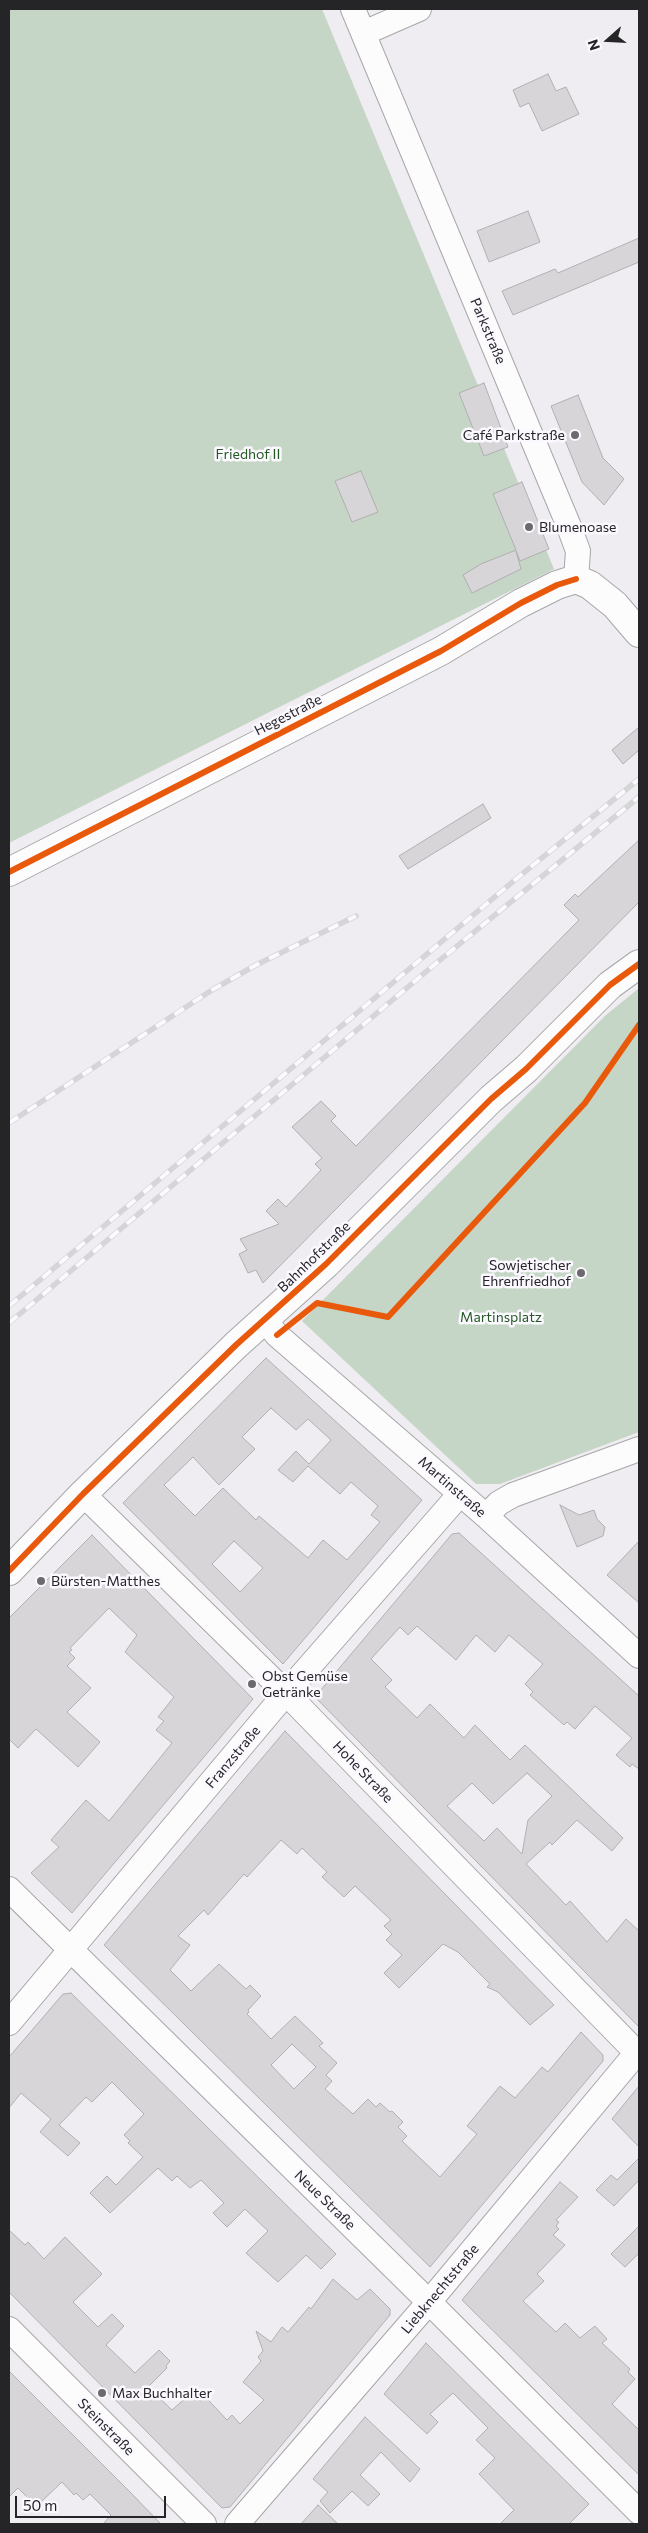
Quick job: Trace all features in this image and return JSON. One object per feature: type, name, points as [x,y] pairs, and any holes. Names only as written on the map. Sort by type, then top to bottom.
[{"type":"main road","points":[[576,579],[604,595],[639,632]]},
{"type":"main road","name":"Hegestraße","points":[[9,872],[441,651],[528,599],[557,585],[576,579]]},
{"type":"main road","name":"Bahnhofstraße","points":[[9,1571],[82,1494],[264,1320],[326,1264],[491,1099],[526,1069],[610,985],[639,964]]},
{"type":"street","name":"Parkstraße","points":[[353,9],[568,524],[578,552],[576,579]]},
{"type":"street","points":[[364,33],[420,9]]},
{"type":"street","name":"Martinstraße","points":[[264,1320],[287,1343],[486,1516],[639,1656]]},
{"type":"street","points":[[486,1516],[499,1503],[513,1495],[639,1449]]},
{"type":"street","name":"Hohe Straße","points":[[82,1494],[286,1694],[638,2052]]},
{"type":"street","name":"Franzstraße","points":[[9,2023],[286,1694],[460,1494]]},
{"type":"street","name":"Neue Straße","points":[[9,1889],[430,2302],[639,2512]]},
{"type":"street","name":"Liebknechtstraße","points":[[237,2524],[430,2302],[638,2052]]},
{"type":"street","name":"Steinstraße","points":[[9,2329],[204,2524]]},
{"type":"green space","name":"Friedhof II","points":[[9,9],[322,9],[554,569],[9,843]]},
{"type":"green space","name":"Martinsplatz","points":[[639,988],[639,1432],[500,1484],[476,1484],[302,1321],[606,1015]]},
{"type":"building","points":[[548,74],[556,91],[566,87],[579,114],[542,131],[529,103],[520,107],[513,90]]},
{"type":"building","points":[[528,211],[540,242],[489,262],[477,231]]},
{"type":"building","points":[[639,238],[639,262],[513,315],[502,291],[555,269],[558,273]]},
{"type":"building","points":[[484,383],[508,447],[484,456],[459,393]]},
{"type":"building","points":[[578,395],[603,458],[624,479],[604,505],[582,482],[551,406]]},
{"type":"building","points":[[361,471],[378,512],[352,522],[335,481]]},
{"type":"building","points":[[522,482],[549,549],[520,561],[516,551],[521,569],[472,593],[463,575],[481,564],[516,550],[493,494]]},
{"type":"building","points":[[639,727],[639,750],[623,764],[612,750]]},
{"type":"building","points":[[483,804],[491,818],[408,869],[399,856]]},
{"type":"building","points":[[639,840],[639,902],[263,1283],[256,1270],[248,1273],[239,1254],[247,1250],[240,1239],[279,1224],[266,1211],[278,1199],[286,1207],[321,1170],[315,1164],[322,1158],[292,1127],[321,1101],[336,1116],[331,1121],[356,1146],[579,920],[564,905],[575,894],[578,897]]},
{"type":"building","points":[[266,1358],[422,1500],[283,1664],[123,1503]],"holes":[[[271,1408],[296,1430],[308,1419],[331,1440],[309,1464],[296,1451],[278,1470],[293,1482],[308,1466],[340,1494],[351,1482],[378,1506],[371,1515],[380,1522],[347,1560],[323,1540],[308,1558],[259,1516],[256,1520],[223,1488],[195,1516],[164,1485],[193,1457],[219,1485],[255,1449],[242,1437]],[[234,1541],[263,1568],[240,1592],[212,1564]]]},
{"type":"building","points":[[560,1505],[579,1515],[594,1510],[597,1519],[605,1527],[603,1536],[577,1547]]},
{"type":"building","points":[[459,1533],[639,1696],[639,1769],[632,1764],[630,1767],[616,1755],[632,1738],[595,1706],[575,1729],[567,1722],[564,1725],[530,1695],[533,1692],[525,1684],[543,1664],[509,1635],[495,1652],[476,1635],[456,1660],[417,1626],[408,1635],[400,1627],[371,1659],[392,1680],[385,1687],[417,1718],[430,1704],[464,1738],[475,1725],[510,1760],[525,1745],[623,1838],[612,1851],[577,1820],[552,1845],[550,1842],[526,1864],[566,1905],[570,1901],[607,1942],[626,1919],[639,1931],[639,2027],[315,1697],[452,1534]],"holes":[[[527,1773],[552,1796],[528,1820],[522,1854],[497,1828],[484,1841],[447,1806],[472,1783],[493,1804]]]},
{"type":"building","points":[[92,1535],[253,1699],[72,1913],[31,1873],[59,1847],[51,1840],[86,1800],[109,1821],[172,1743],[156,1730],[164,1721],[158,1717],[174,1697],[125,1652],[137,1635],[109,1608],[70,1648],[72,1650],[69,1652],[75,1658],[67,1666],[91,1688],[67,1712],[100,1742],[78,1767],[36,1729],[18,1748],[9,1739],[9,1618]]},
{"type":"building","points":[[639,1541],[639,1603],[607,1575]]},
{"type":"building","points":[[285,1731],[554,2005],[530,2025],[498,1992],[487,1987],[490,1984],[458,1952],[443,1944],[399,1988],[384,1973],[402,1955],[386,1940],[392,1934],[384,1926],[391,1920],[355,1886],[344,1897],[322,1877],[327,1872],[302,1848],[297,1854],[281,1840],[247,1877],[244,1874],[208,1915],[204,1910],[178,1936],[190,1945],[170,1970],[191,1991],[219,1964],[246,1989],[250,1985],[261,1996],[248,2010],[247,2014],[271,2039],[295,2016],[323,2043],[319,2046],[337,2063],[326,2075],[332,2081],[325,2089],[353,2114],[368,2099],[376,2107],[380,2103],[390,2112],[392,2111],[403,2122],[398,2127],[407,2136],[402,2141],[440,2177],[477,2134],[467,2126],[500,2086],[515,2098],[542,2067],[548,2072],[581,2032],[603,2055],[603,2061],[430,2267],[104,1945]],"holes":[[[292,2044],[316,2067],[294,2089],[271,2065]]]},
{"type":"building","points":[[71,1993],[336,2254],[321,2269],[306,2255],[278,2282],[246,2253],[268,2231],[245,2209],[227,2227],[213,2213],[224,2203],[201,2180],[190,2188],[177,2176],[172,2181],[158,2168],[110,2213],[90,2193],[107,2176],[116,2185],[143,2157],[128,2143],[130,2141],[124,2135],[144,2114],[112,2082],[92,2102],[86,2097],[59,2125],[80,2143],[68,2156],[40,2132],[51,2119],[21,2093],[9,2108],[9,2057],[63,1994]]},
{"type":"building","points":[[639,2086],[639,2147],[612,2119]]},
{"type":"building","points":[[639,2158],[639,2180],[614,2206],[596,2190],[611,2175],[617,2180]]},
{"type":"building","points":[[560,2182],[578,2197],[556,2220],[559,2222],[556,2226],[559,2229],[553,2235],[565,2245],[537,2274],[544,2281],[523,2301],[556,2332],[565,2323],[580,2338],[595,2326],[607,2339],[602,2343],[630,2369],[628,2372],[635,2379],[612,2404],[639,2430],[639,2475],[462,2300]]},
{"type":"building","points":[[639,2226],[639,2253],[625,2267],[611,2254]]},
{"type":"building","points":[[9,2230],[25,2245],[28,2242],[44,2259],[65,2237],[102,2274],[73,2302],[98,2327],[112,2314],[124,2326],[106,2345],[135,2373],[159,2350],[170,2361],[166,2366],[167,2368],[148,2387],[172,2410],[197,2388],[227,2420],[232,2415],[240,2424],[264,2400],[243,2382],[261,2361],[258,2357],[263,2351],[256,2331],[271,2342],[282,2327],[288,2332],[309,2307],[311,2309],[333,2279],[357,2300],[370,2289],[390,2309],[390,2315],[230,2507],[222,2508],[9,2292]]},
{"type":"building","points":[[426,2343],[589,2504],[569,2524],[500,2524],[514,2510],[479,2474],[495,2458],[476,2440],[488,2428],[453,2393],[430,2414],[438,2422],[427,2434],[384,2394]]},
{"type":"building","points":[[9,2371],[161,2524],[103,2524],[111,2515],[90,2494],[83,2500],[76,2493],[74,2495],[62,2482],[41,2502],[37,2499],[33,2503],[18,2488],[9,2497]]},
{"type":"building","points":[[365,2417],[420,2469],[410,2482],[381,2452],[360,2475],[380,2494],[368,2506],[352,2491],[330,2513],[320,2501],[328,2492],[313,2479]]},
{"type":"building","points":[[318,2505],[338,2524],[301,2524]]},
{"type":"railway","points":[[9,1306],[516,879],[639,779]]},
{"type":"railway","points":[[9,1323],[440,960],[639,797]]},
{"type":"railway","points":[[9,1123],[212,990],[256,965],[356,916]]},
{"type":"cycle path","points":[[9,872],[441,651],[521,603],[557,585],[576,579]]},
{"type":"cycle path","points":[[9,1571],[83,1494],[236,1345],[326,1264],[491,1099],[526,1069],[610,985],[639,964]]},
{"type":"cycle path","points":[[277,1335],[317,1303],[388,1317],[585,1103],[639,1025]]},
{"type":"place","name":"Café Parkstraße","points":[[575,435]]},
{"type":"place","name":"Blumenoase","points":[[529,527]]},
{"type":"place","name":"Sowjetischer Ehrenfriedhof","points":[[581,1273]]},
{"type":"place","name":"Bürsten-Matthes","points":[[41,1581]]},
{"type":"place","name":"Obst Gemüse Getränke","points":[[252,1684]]},
{"type":"place","name":"Max Buchhalter","points":[[102,2393]]}]
